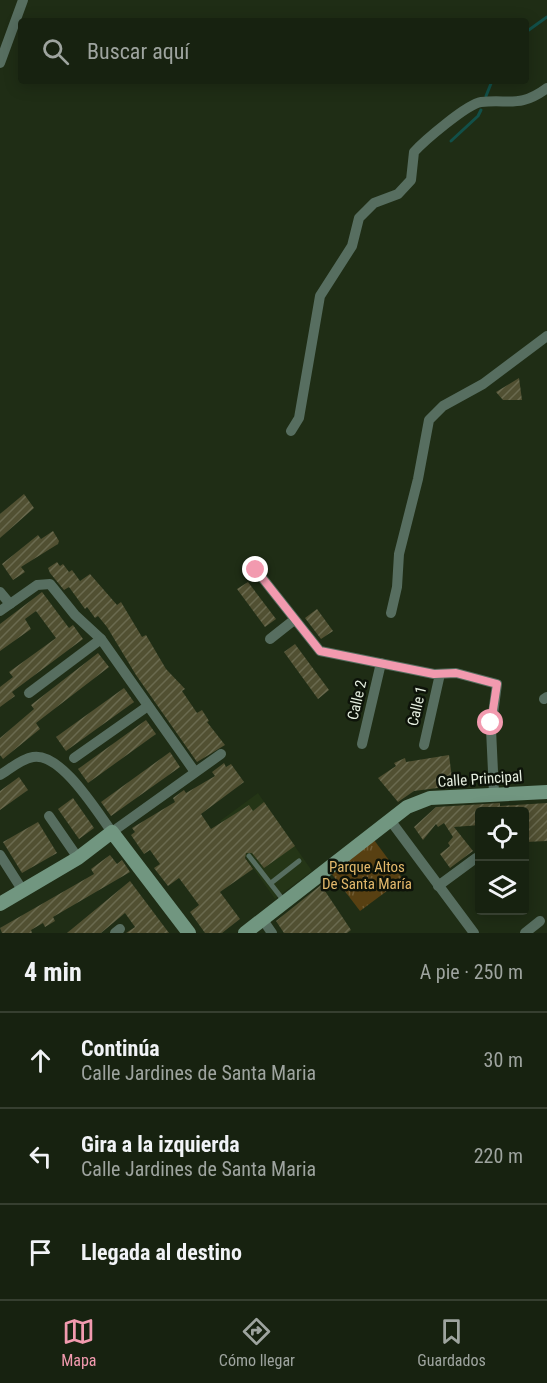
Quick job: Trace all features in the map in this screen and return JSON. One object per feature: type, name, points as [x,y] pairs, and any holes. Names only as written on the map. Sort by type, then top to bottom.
[{"type":"street","points":[[0,63],[23,0]]},
{"type":"street","points":[[291,431],[299,418],[320,296],[352,246],[359,218],[374,203],[398,194],[411,180],[414,152],[442,127],[479,102],[493,104],[532,99],[547,88]]},
{"type":"street","points":[[391,613],[397,586],[399,554],[418,479],[429,420],[443,406],[483,384],[547,336]]},
{"type":"street","points":[[256,570],[320,651],[440,674],[456,673],[497,684],[491,729],[494,793]]},
{"type":"street","points":[[0,611],[37,585],[50,584],[75,615],[100,639],[195,772]]},
{"type":"street","points":[[0,592],[10,604]]},
{"type":"street","points":[[270,639],[294,620]]},
{"type":"street","points":[[29,693],[100,639]]},
{"type":"street","name":"Calle 2","points":[[362,744],[381,663]]},
{"type":"street","name":"Calle 1","points":[[424,745],[440,674]]},
{"type":"street","points":[[74,758],[148,706]]},
{"type":"street","points":[[0,904],[78,858],[221,754]]},
{"type":"street","points":[[0,775],[33,756],[47,758],[72,778],[189,933]]},
{"type":"street","name":"Calle Principal","points":[[245,933],[407,807],[430,798],[547,792]]},
{"type":"street","points":[[49,816],[78,858]]},
{"type":"street","points":[[390,820],[474,933]]},
{"type":"street","points":[[0,855],[23,891]]},
{"type":"street","points":[[438,886],[475,859]]},
{"type":"street","points":[[263,920],[272,933]]},
{"type":"street","points":[[525,933],[540,921]]},
{"type":"lane","points":[[249,856],[285,903]]},
{"type":"lane","points":[[271,883],[299,861]]},
{"type":"shaded area","points":[[258,793],[312,871],[275,899],[220,821]]},
{"type":"green space","name":"Parque Altos De Santa María","points":[[374,840],[403,879],[360,911],[331,873]]},
{"type":"building","points":[[519,378],[522,400],[503,400],[496,392]]},
{"type":"building","points":[[24,494],[34,508],[0,538],[0,514]]},
{"type":"building","points":[[53,531],[59,541],[58,544],[21,567],[25,572],[13,580],[2,564],[38,535],[41,539]]},
{"type":"building","points":[[57,562],[60,566],[63,564],[69,572],[72,570],[80,581],[90,574],[117,605],[121,602],[142,637],[146,635],[166,669],[185,689],[182,691],[197,713],[202,710],[209,721],[207,722],[225,745],[197,762],[136,675],[107,627],[98,616],[95,618],[87,607],[85,609],[69,587],[64,590],[50,573],[48,568]]},
{"type":"building","points":[[248,582],[276,619],[265,627],[237,589]]},
{"type":"building","points":[[42,592],[69,628],[73,625],[83,639],[12,692],[15,696],[0,707],[0,687],[13,677],[9,672],[56,638],[36,611],[25,619],[31,629],[0,651],[0,624]]},
{"type":"building","points":[[317,609],[333,631],[321,639],[305,618]]},
{"type":"building","points":[[295,644],[329,690],[318,699],[284,652]]},
{"type":"building","points":[[98,653],[109,667],[36,723],[40,729],[3,759],[0,755],[0,738],[34,709],[31,705]]},
{"type":"building","points":[[124,688],[134,702],[66,751],[56,737]]},
{"type":"building","points":[[146,720],[156,734],[88,783],[78,769]]},
{"type":"building","points":[[170,752],[180,767],[111,816],[101,802]]},
{"type":"building","points":[[449,755],[453,786],[414,791],[398,802],[378,778],[396,766],[394,763],[405,758],[406,762]]},
{"type":"building","points":[[224,763],[226,767],[231,764],[244,782],[201,814],[211,829],[249,805],[253,811],[264,802],[295,846],[264,868],[252,853],[246,853],[245,858],[253,869],[220,892],[240,919],[222,933],[205,933],[190,912],[199,905],[179,878],[168,886],[154,868],[160,864],[150,850],[144,854],[131,835],[135,832],[132,828],[175,802],[173,798],[184,790],[186,793],[215,776],[212,772]]},
{"type":"building","points":[[19,777],[28,790],[0,810],[0,791]]},
{"type":"building","points":[[73,798],[94,828],[79,839],[58,809]]},
{"type":"building","points":[[547,803],[547,841],[529,842],[529,807],[475,807],[475,825],[454,827],[473,851],[450,868],[440,854],[450,846],[448,843],[453,837],[444,823],[438,827],[436,824],[423,840],[414,827],[436,807]]},
{"type":"building","points":[[38,822],[57,853],[22,873],[3,842]]},
{"type":"building","points":[[110,855],[117,864],[122,860],[130,872],[53,917],[55,921],[45,927],[43,923],[31,930],[32,933],[2,933],[0,928],[94,874],[91,869]]},
{"type":"building","points":[[130,881],[169,933],[126,933],[135,927],[125,913],[101,933],[67,933]]},
{"type":"building","points":[[321,885],[351,930],[347,933],[284,933],[276,921]]},
{"type":"waterway","points":[[529,30],[547,17]]},
{"type":"waterway","points":[[486,96],[491,84]]},
{"type":"waterway","points":[[451,141],[478,116],[481,110]]},
{"type":"route","points":[[256,570],[320,651],[434,674],[456,673],[493,681],[498,688],[491,723]]}]
